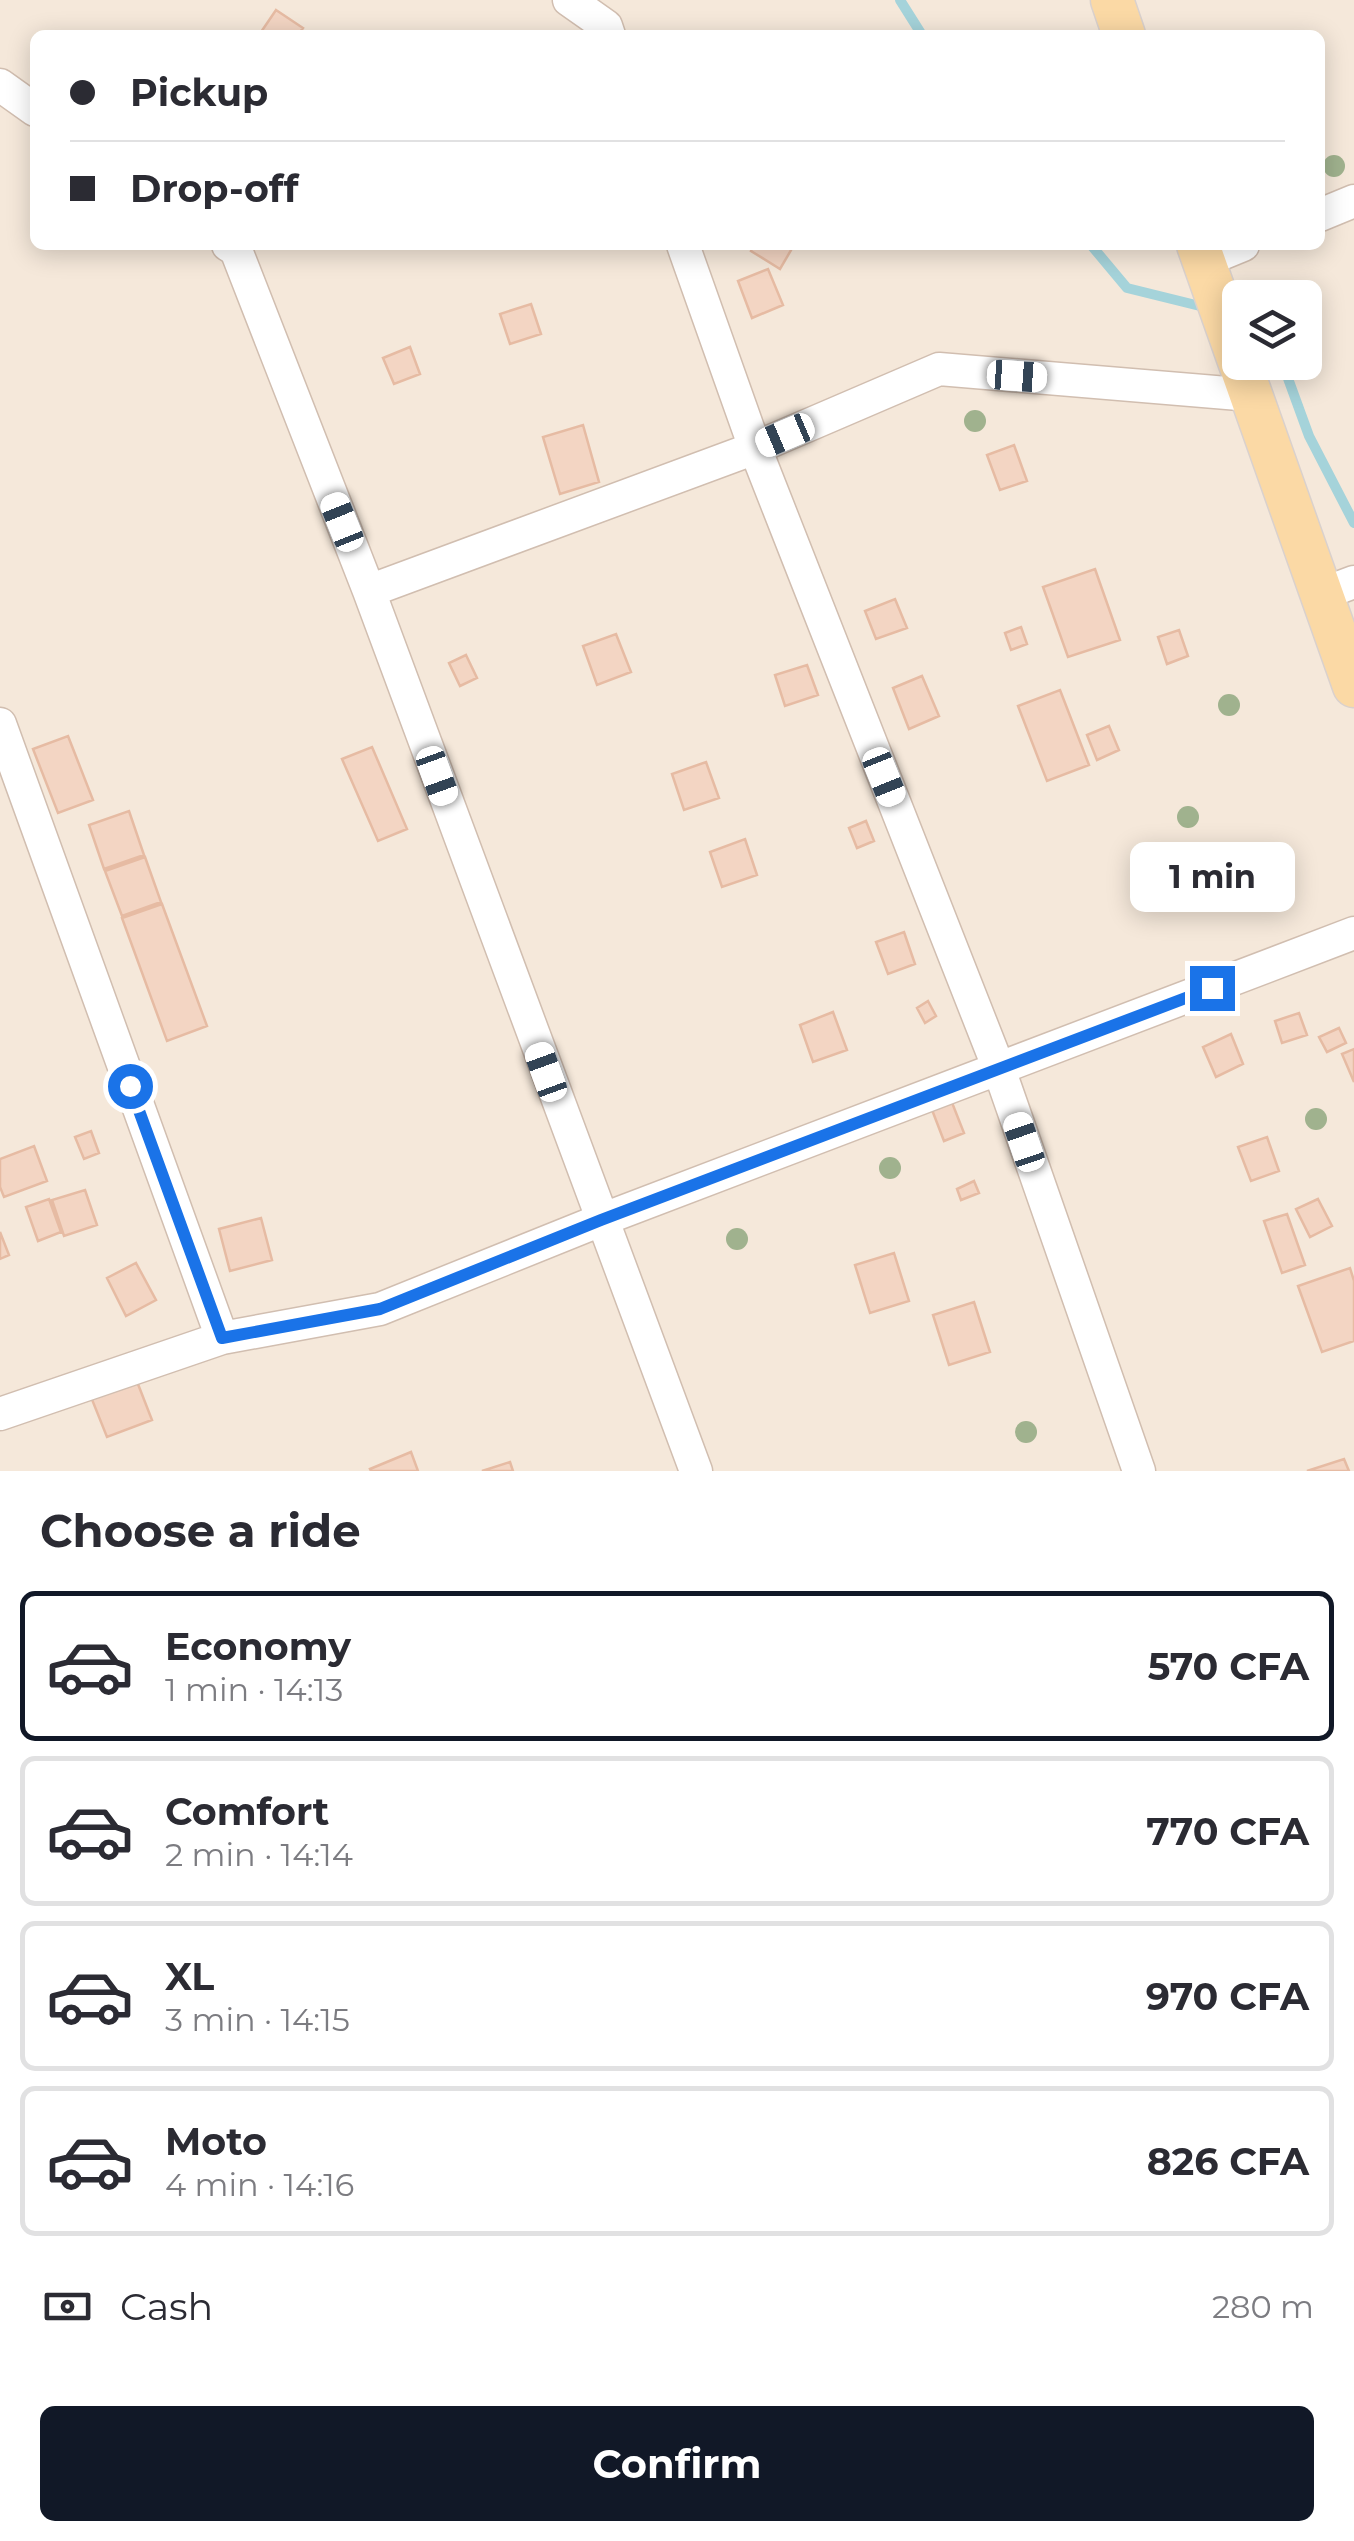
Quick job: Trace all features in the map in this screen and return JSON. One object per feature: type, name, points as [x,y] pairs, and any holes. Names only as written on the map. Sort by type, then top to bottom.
[{"type":"main road","points":[[1112,0],[1122,30]]},
{"type":"main road","points":[[1205,265],[1251,395],[1338,588],[1354,686]]},
{"type":"street","points":[[569,0],[607,30]]},
{"type":"street","points":[[0,85],[30,106]]},
{"type":"street","points":[[1325,213],[1354,202]]},
{"type":"street","points":[[236,250],[369,591],[696,1471]]},
{"type":"street","points":[[685,250],[755,448],[999,1069],[1139,1471]]},
{"type":"street","points":[[1205,265],[1234,250]]},
{"type":"street","points":[[369,591],[755,448],[939,369],[1251,395]]},
{"type":"street","points":[[0,724],[222,1338]]},
{"type":"street","points":[[0,1414],[222,1338],[380,1309],[601,1220],[1354,933]]},
{"type":"shaded area","points":[[0,0],[1354,0],[1354,1471],[0,1471]]},
{"type":"building","points":[[276,10],[303,28],[302,30],[262,30]]},
{"type":"building","points":[[752,250],[791,250],[780,269]]},
{"type":"building","points":[[768,269],[783,305],[752,318],[738,281]]},
{"type":"building","points":[[531,304],[541,334],[510,344],[500,314]]},
{"type":"building","points":[[410,347],[420,374],[394,384],[383,358]]},
{"type":"building","points":[[583,425],[599,482],[560,494],[543,437]]},
{"type":"building","points":[[1014,445],[1027,481],[1000,490],[987,455]]},
{"type":"building","points":[[1095,569],[1120,640],[1068,657],[1043,587]]},
{"type":"building","points":[[895,599],[907,628],[876,639],[865,611]]},
{"type":"building","points":[[1021,627],[1027,644],[1011,650],[1005,633]]},
{"type":"building","points":[[1179,630],[1188,656],[1167,664],[1158,637]]},
{"type":"building","points":[[616,634],[631,672],[597,685],[583,646]]},
{"type":"building","points":[[466,655],[477,678],[460,686],[449,663]]},
{"type":"building","points":[[807,665],[818,695],[785,706],[775,675]]},
{"type":"building","points":[[922,676],[939,716],[909,729],[893,688]]},
{"type":"building","points":[[1060,690],[1089,765],[1047,781],[1018,706]]},
{"type":"building","points":[[1109,726],[1119,750],[1097,760],[1087,735]]},
{"type":"building","points":[[68,736],[93,800],[58,813],[33,749]]},
{"type":"building","points":[[372,747],[407,829],[378,841],[342,759]]},
{"type":"building","points":[[706,762],[719,798],[684,810],[672,774]]},
{"type":"building","points":[[129,811],[144,855],[104,869],[89,825]]},
{"type":"building","points":[[866,821],[874,841],[857,848],[849,828]]},
{"type":"building","points":[[745,839],[757,875],[722,887],[710,852]]},
{"type":"building","points":[[145,857],[161,902],[122,916],[105,871]]},
{"type":"building","points":[[162,904],[207,1026],[167,1041],[122,918]]},
{"type":"building","points":[[904,932],[915,964],[888,974],[876,942]]},
{"type":"building","points":[[928,1001],[936,1016],[925,1023],[917,1008]]},
{"type":"building","points":[[833,1012],[847,1050],[813,1062],[800,1025]]},
{"type":"building","points":[[1299,1013],[1307,1035],[1282,1043],[1275,1021]]},
{"type":"building","points":[[1339,1028],[1346,1043],[1327,1052],[1319,1037]]},
{"type":"building","points":[[1231,1034],[1243,1064],[1216,1077],[1203,1047]]},
{"type":"building","points":[[1354,1049],[1354,1082],[1342,1054]]},
{"type":"building","points":[[949,1095],[964,1133],[944,1141],[929,1102]]},
{"type":"building","points":[[91,1131],[99,1153],[84,1159],[75,1137]]},
{"type":"building","points":[[1267,1137],[1279,1171],[1251,1181],[1238,1147]]},
{"type":"building","points":[[34,1146],[47,1181],[4,1197],[0,1159]]},
{"type":"building","points":[[974,1181],[979,1193],[961,1200],[957,1189]]},
{"type":"building","points":[[85,1190],[97,1225],[64,1236],[52,1200]]},
{"type":"building","points":[[49,1199],[61,1232],[38,1241],[26,1207]]},
{"type":"building","points":[[1318,1199],[1332,1226],[1310,1237],[1296,1209]]},
{"type":"building","points":[[1287,1214],[1305,1265],[1282,1273],[1264,1221]]},
{"type":"building","points":[[261,1218],[272,1260],[230,1271],[219,1229]]},
{"type":"building","points":[[0,1232],[9,1255],[0,1259]]},
{"type":"building","points":[[894,1253],[909,1301],[870,1313],[855,1265]]},
{"type":"building","points":[[136,1263],[156,1300],[126,1316],[107,1278]]},
{"type":"building","points":[[1350,1268],[1354,1281],[1354,1341],[1322,1352],[1298,1286]]},
{"type":"building","points":[[974,1302],[990,1352],[949,1365],[933,1315]]},
{"type":"building","points":[[136,1379],[152,1420],[107,1437],[91,1397]]},
{"type":"building","points":[[411,1452],[418,1471],[370,1469]]},
{"type":"building","points":[[1344,1459],[1349,1471],[1307,1471]]},
{"type":"building","points":[[510,1462],[513,1471],[482,1471]]},
{"type":"waterway","points":[[900,0],[919,30]]},
{"type":"waterway","points":[[1095,250],[1127,288],[1208,308]]},
{"type":"waterway","points":[[1289,380],[1309,436],[1354,523]]},
{"type":"route","points":[[130,1086],[222,1338],[380,1309],[601,1220],[1212,988]]}]
